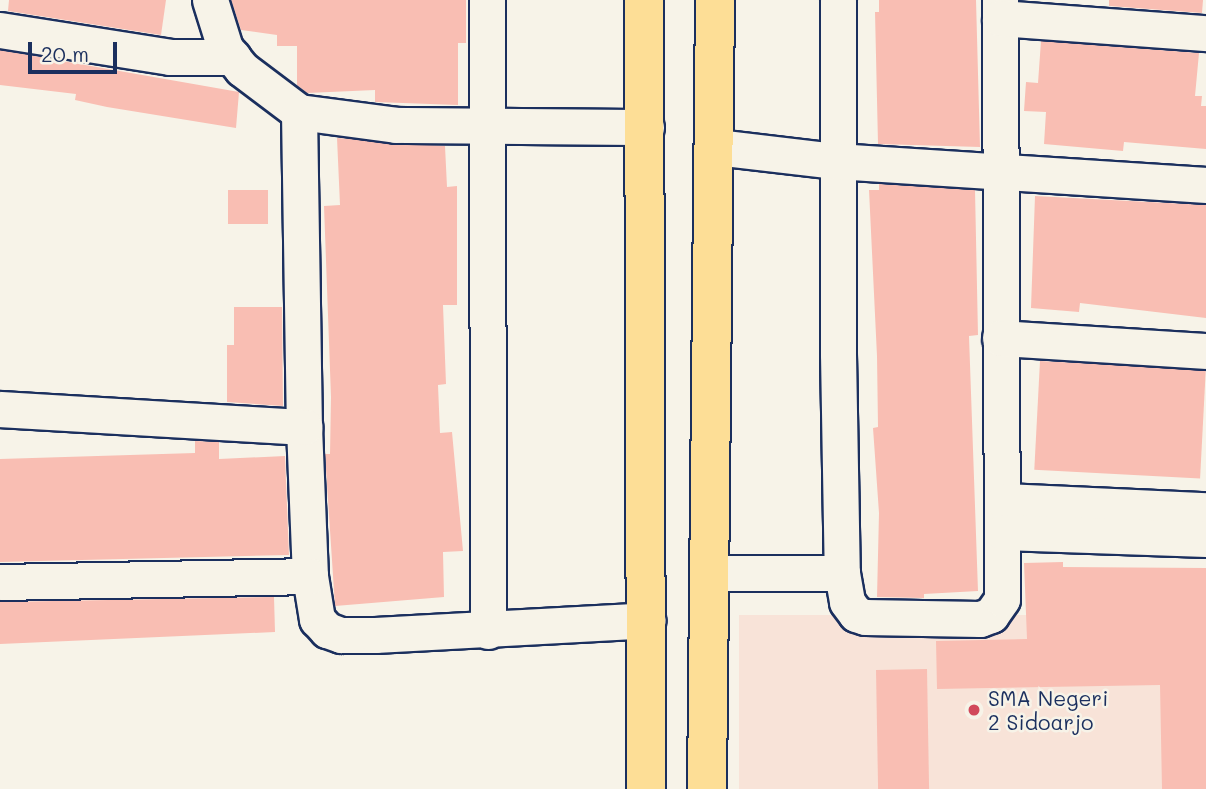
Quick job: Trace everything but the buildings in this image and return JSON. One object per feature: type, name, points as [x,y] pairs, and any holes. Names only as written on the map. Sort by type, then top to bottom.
[{"type":"main road","points":[[644,0],[648,620],[646,789]]},
{"type":"main road","points":[[707,789],[712,573],[715,0]]},
{"type":"street","points":[[210,0],[214,21],[233,57],[257,83],[299,112],[396,125],[646,127]]},
{"type":"street","points":[[487,0],[488,631]]},
{"type":"street","points":[[838,0],[836,161],[842,573],[847,603],[856,614],[980,619],[990,615],[1002,599],[1004,516],[998,173],[1000,9],[1206,33]]},
{"type":"street","points":[[0,30],[170,57],[233,57]]},
{"type":"street","points":[[299,112],[304,426],[310,576],[317,619],[327,630],[341,635],[488,631],[648,620]]},
{"type":"street","points":[[716,147],[836,161],[1206,185]]},
{"type":"street","points":[[1000,338],[1206,351]]},
{"type":"street","points":[[0,409],[304,426]]},
{"type":"street","points":[[1004,516],[1206,510]]},
{"type":"street","points":[[1004,516],[1206,539]]},
{"type":"street","points":[[712,573],[842,573]]},
{"type":"street","points":[[0,582],[310,576]]},
{"type":"shaded area","name":"SMA Negeri 2 Sidoarjo","points":[[739,615],[1206,615],[1206,789],[739,789]]},
{"type":"place","name":"SMA Negeri 2 Sidoarjo","points":[[974,710]]}]
